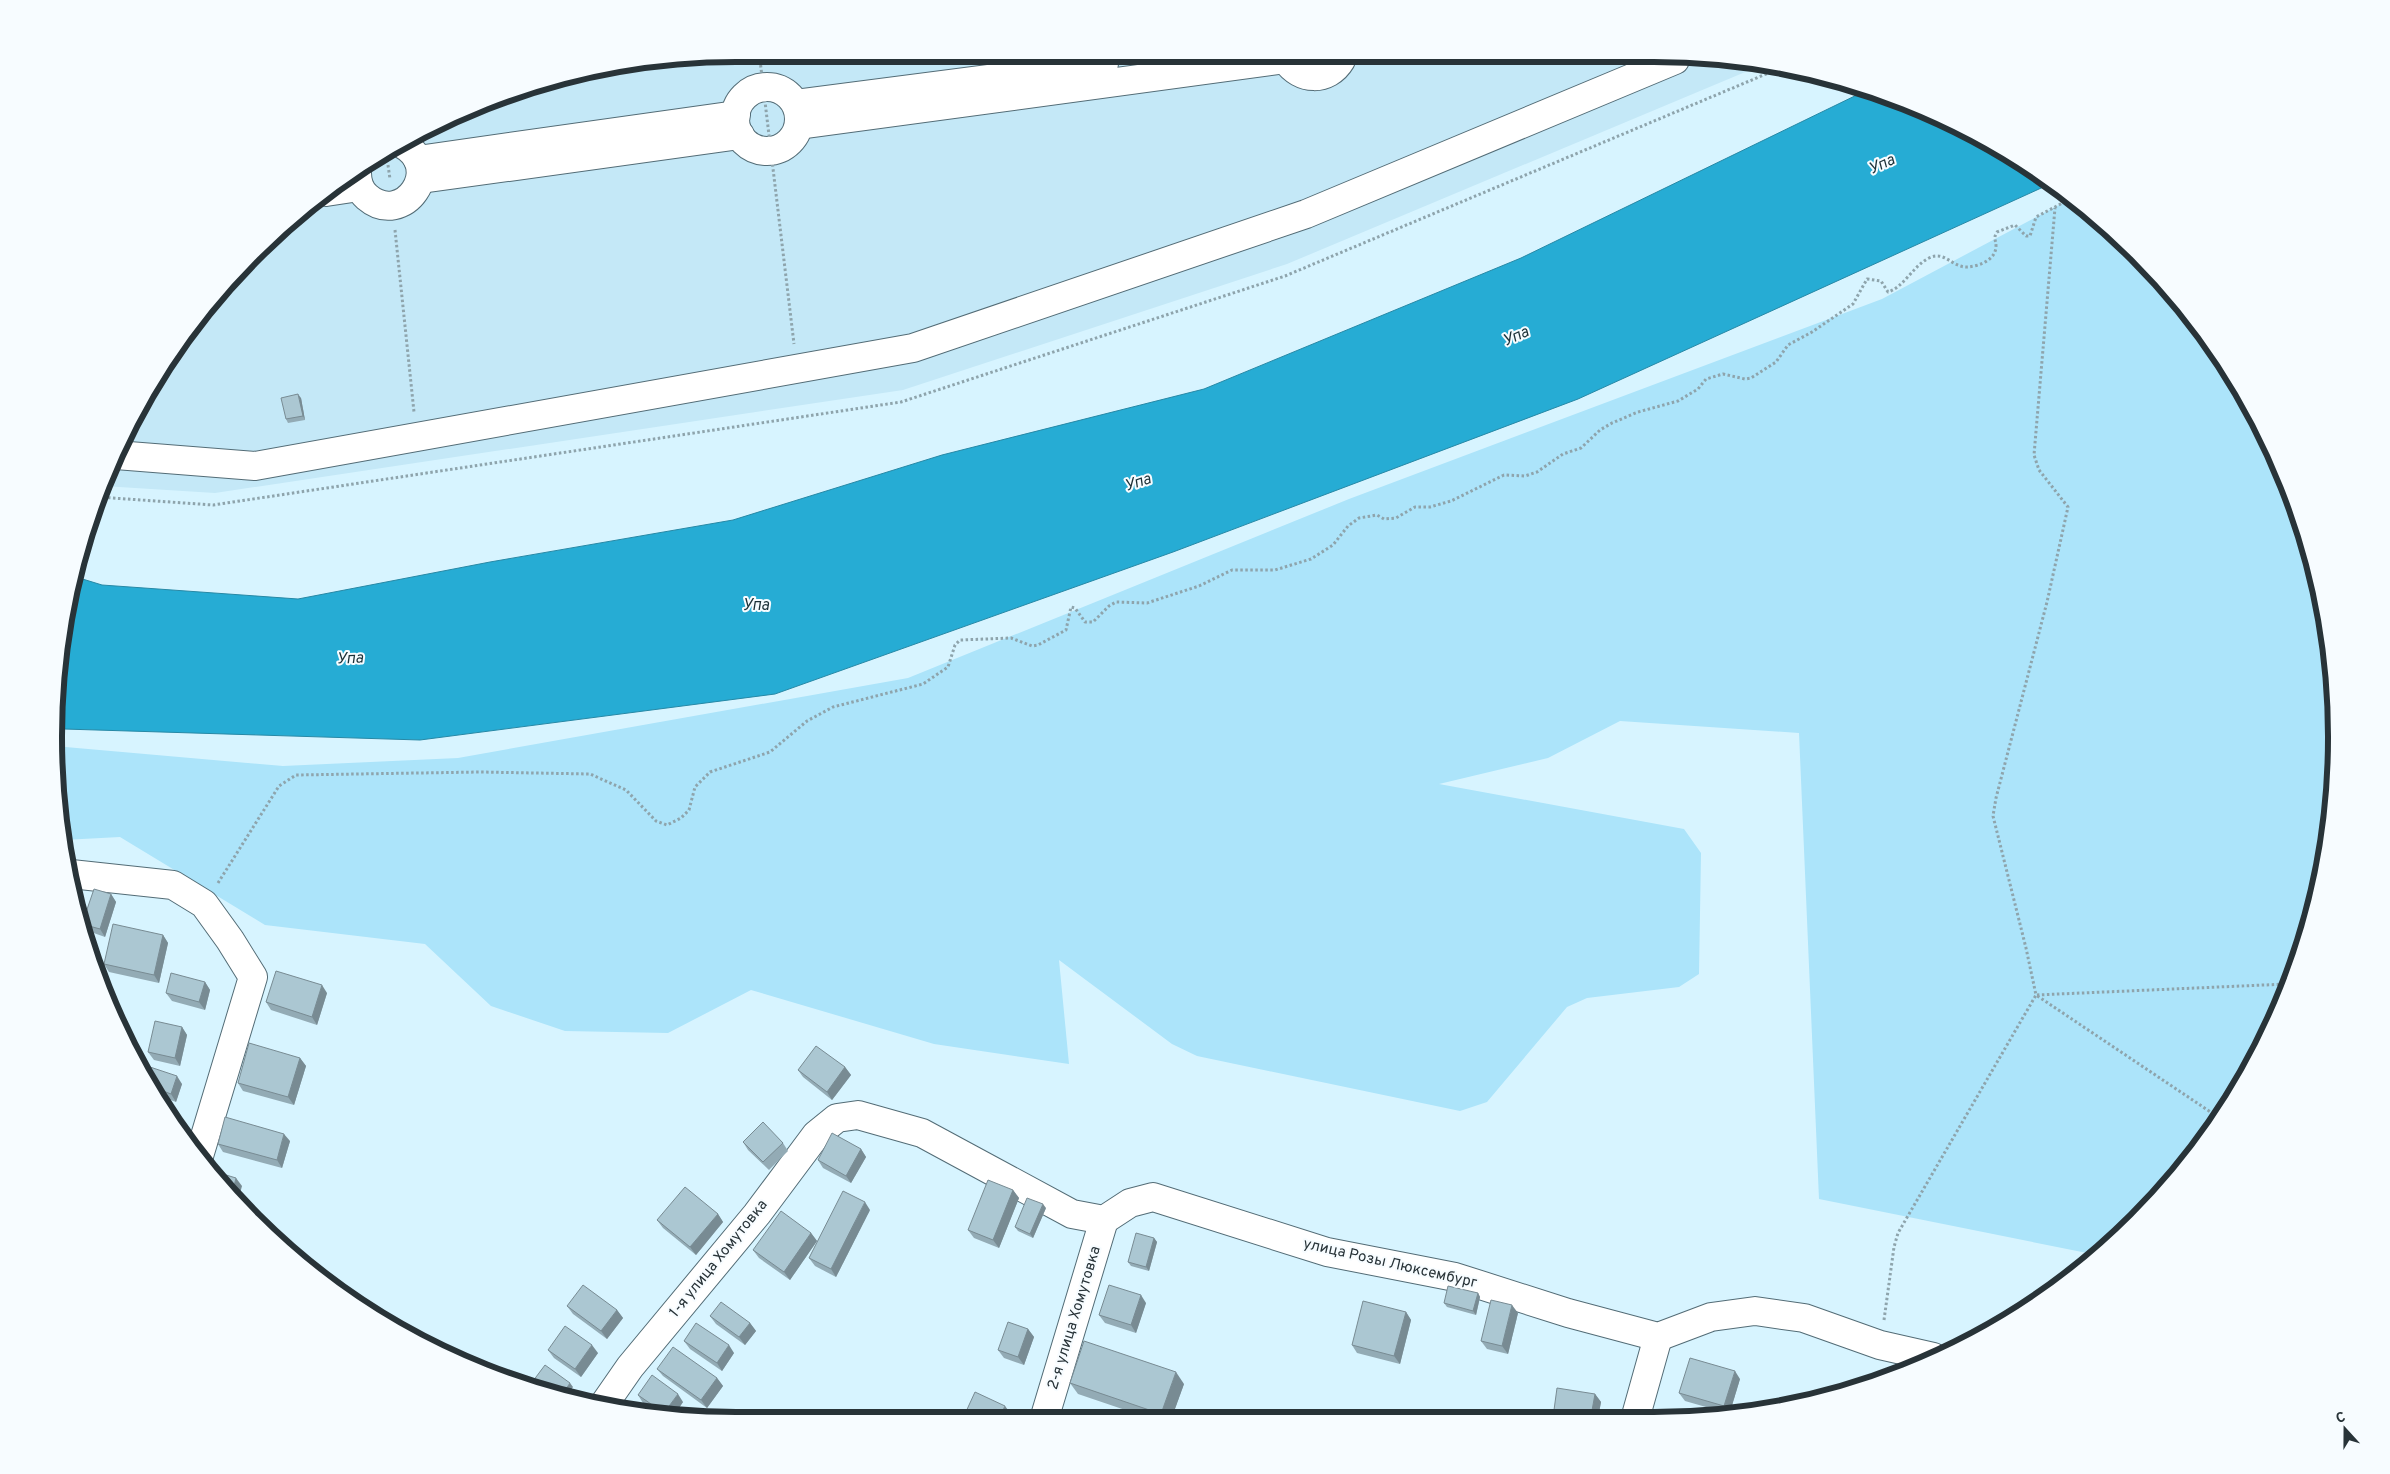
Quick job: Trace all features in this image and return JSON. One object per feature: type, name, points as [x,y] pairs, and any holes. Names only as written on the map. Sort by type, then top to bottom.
[{"type":"street","points":[[797,114],[1125,62]]},
{"type":"street","points":[[797,114],[1261,62]]},
{"type":"street","points":[[1288,62],[1298,73],[1317,76],[1334,69],[1339,62]]},
{"type":"street","points":[[124,457],[255,466],[913,348],[1290,220],[1668,63]]},
{"type":"street","points":[[764,87],[781,90],[790,96],[797,114],[790,142],[782,148],[772,151],[754,148],[738,125],[744,97],[752,91],[764,87]]},
{"type":"street","points":[[358,180],[373,202],[392,205],[402,203],[411,197],[407,162],[738,125]]},
{"type":"street","points":[[76,874],[173,885],[204,904],[230,940],[253,977],[201,1147]]},
{"type":"street","name":"1-я улица Хомутовка","points":[[608,1399],[630,1367],[757,1214],[816,1135],[837,1118],[858,1115],[922,1132],[1072,1214],[1104,1220]]},
{"type":"street","name":"улица Розы Люксембург","points":[[1104,1220],[1130,1203],[1154,1197],[1327,1252],[1456,1277],[1568,1314],[1658,1337]]},
{"type":"street","name":"2-я улица Хомутовка","points":[[1046,1412],[1104,1220]]},
{"type":"street","points":[[1637,1412],[1658,1337],[1711,1317],[1755,1311],[1804,1318],[1880,1345],[1923,1355]]},
{"type":"path","points":[[760,62],[796,369]]},
{"type":"path","points":[[407,162],[392,205],[416,437]]},
{"type":"path","points":[[204,904],[279,786],[296,775],[480,772],[590,774],[632,794],[656,821],[667,825],[675,822],[690,810],[695,787],[710,772],[770,752],[807,721],[833,707],[923,684],[948,667],[955,645],[960,640],[1011,638],[1032,646],[1038,645],[1066,630],[1071,607],[1075,608],[1085,622],[1093,622],[1112,604],[1147,603],[1199,586],[1232,570],[1275,570],[1316,557],[1333,545],[1348,526],[1360,518],[1377,515],[1384,519],[1396,518],[1415,507],[1430,507],[1451,501],[1504,475],[1525,476],[1536,472],[1563,454],[1581,448],[1600,430],[1612,423],[1638,412],[1678,401],[1695,391],[1706,379],[1723,374],[1748,378],[1769,368],[1776,362],[1788,345],[1812,332],[1853,304],[1867,279],[1881,281],[1888,292],[1930,257],[1945,257],[1956,265],[1966,267],[1982,264],[1993,256],[1996,248],[1994,238],[1998,232],[2015,225],[2026,236],[2030,236],[2036,217],[2064,202]]},
{"type":"path","points":[[1880,1345],[1894,1247],[1898,1233],[2036,995],[1993,816],[2047,602],[2068,507],[2039,470],[2034,456],[2055,208]]},
{"type":"path","points":[[2036,995],[2280,984]]},
{"type":"path","points":[[2036,995],[2213,1114]]},
{"type":"shaded area","points":[[737,62],[1653,62],[1751,70],[1287,264],[903,390],[215,493],[111,487],[132,439],[176,362],[230,292],[292,230],[362,176],[439,132],[520,98],[562,85],[605,75],[649,68]]},
{"type":"shaded area","points":[[2064,202],[2130,260],[2160,292],[2214,362],[2258,439],[2276,479],[2292,520],[2305,562],[2315,605],[2326,693],[2328,737],[2326,781],[2315,869],[2305,912],[2292,954],[2258,1035],[2214,1112],[2160,1182],[2130,1214],[2087,1253],[1819,1199],[1799,733],[1620,721],[1548,758],[1439,784],[1684,829],[1701,853],[1699,974],[1679,987],[1587,998],[1567,1007],[1487,1102],[1460,1111],[1197,1056],[1172,1044],[1059,960],[1069,1064],[934,1044],[751,990],[668,1033],[565,1031],[491,1006],[425,944],[265,925],[120,837],[70,840],[62,747],[283,766],[458,758],[908,678],[1349,499],[1882,299]]},
{"type":"water","name":"Упа","points":[[1858,94],[1911,114],[1951,132],[1990,153],[2043,187],[1578,399],[1173,552],[775,694],[420,740],[62,729],[68,649],[81,579],[102,585],[298,599],[490,562],[733,520],[942,455],[1204,389],[1521,258]]},
{"type":"building","points":[[298,394],[303,416],[286,419],[281,398]]},
{"type":"building","points":[[94,889],[111,894],[100,929],[89,926],[86,914]]},
{"type":"building","points":[[113,924],[163,935],[154,975],[104,964]]},
{"type":"building","points":[[276,971],[322,985],[312,1017],[266,1002]]},
{"type":"building","points":[[171,973],[205,982],[199,1002],[166,993]]},
{"type":"building","points":[[155,1021],[182,1027],[175,1058],[148,1052]]},
{"type":"building","points":[[249,1043],[300,1058],[288,1097],[238,1083]]},
{"type":"building","points":[[816,1046],[845,1067],[827,1092],[798,1070]]},
{"type":"building","points":[[149,1067],[177,1076],[171,1094],[163,1091]]},
{"type":"building","points":[[225,1117],[284,1134],[277,1160],[218,1144]]},
{"type":"building","points":[[763,1122],[783,1143],[763,1162],[743,1142]]},
{"type":"building","points":[[832,1133],[861,1149],[846,1176],[818,1160]]},
{"type":"building","points":[[224,1174],[236,1178],[234,1186]]},
{"type":"building","points":[[988,1180],[1013,1190],[993,1240],[968,1230]]},
{"type":"building","points":[[685,1187],[718,1214],[690,1247],[657,1220]]},
{"type":"building","points":[[843,1191],[865,1202],[831,1269],[809,1258]]},
{"type":"building","points":[[1027,1198],[1043,1204],[1030,1234],[1015,1227]]},
{"type":"building","points":[[781,1211],[811,1233],[784,1272],[753,1250]]},
{"type":"building","points":[[1136,1233],[1154,1238],[1146,1267],[1128,1262]]},
{"type":"building","points":[[583,1285],[617,1310],[601,1331],[567,1306]]},
{"type":"building","points":[[1109,1285],[1141,1295],[1131,1325],[1099,1315]]},
{"type":"building","points":[[1448,1286],[1478,1293],[1473,1311],[1444,1303]]},
{"type":"building","points":[[1491,1300],[1512,1305],[1502,1346],[1481,1341]]},
{"type":"building","points":[[1363,1301],[1406,1312],[1394,1356],[1352,1345]]},
{"type":"building","points":[[721,1302],[750,1323],[739,1337],[710,1316]]},
{"type":"building","points":[[1008,1322],[1028,1329],[1018,1357],[998,1350]]},
{"type":"building","points":[[696,1323],[729,1345],[717,1363],[684,1341]]},
{"type":"building","points":[[565,1326],[592,1345],[575,1369],[548,1350]]},
{"type":"building","points":[[1084,1341],[1176,1372],[1162,1412],[1155,1412],[1070,1383]]},
{"type":"building","points":[[673,1347],[717,1378],[701,1400],[657,1369]]},
{"type":"building","points":[[1690,1358],[1735,1371],[1724,1406],[1679,1393]]},
{"type":"building","points":[[545,1365],[570,1383],[565,1390],[534,1380]]},
{"type":"building","points":[[652,1375],[678,1394],[668,1408],[655,1407],[638,1395]]},
{"type":"building","points":[[1557,1388],[1595,1394],[1592,1412],[1554,1410]]},
{"type":"building","points":[[975,1392],[1005,1406],[1002,1412],[966,1412]]}]
